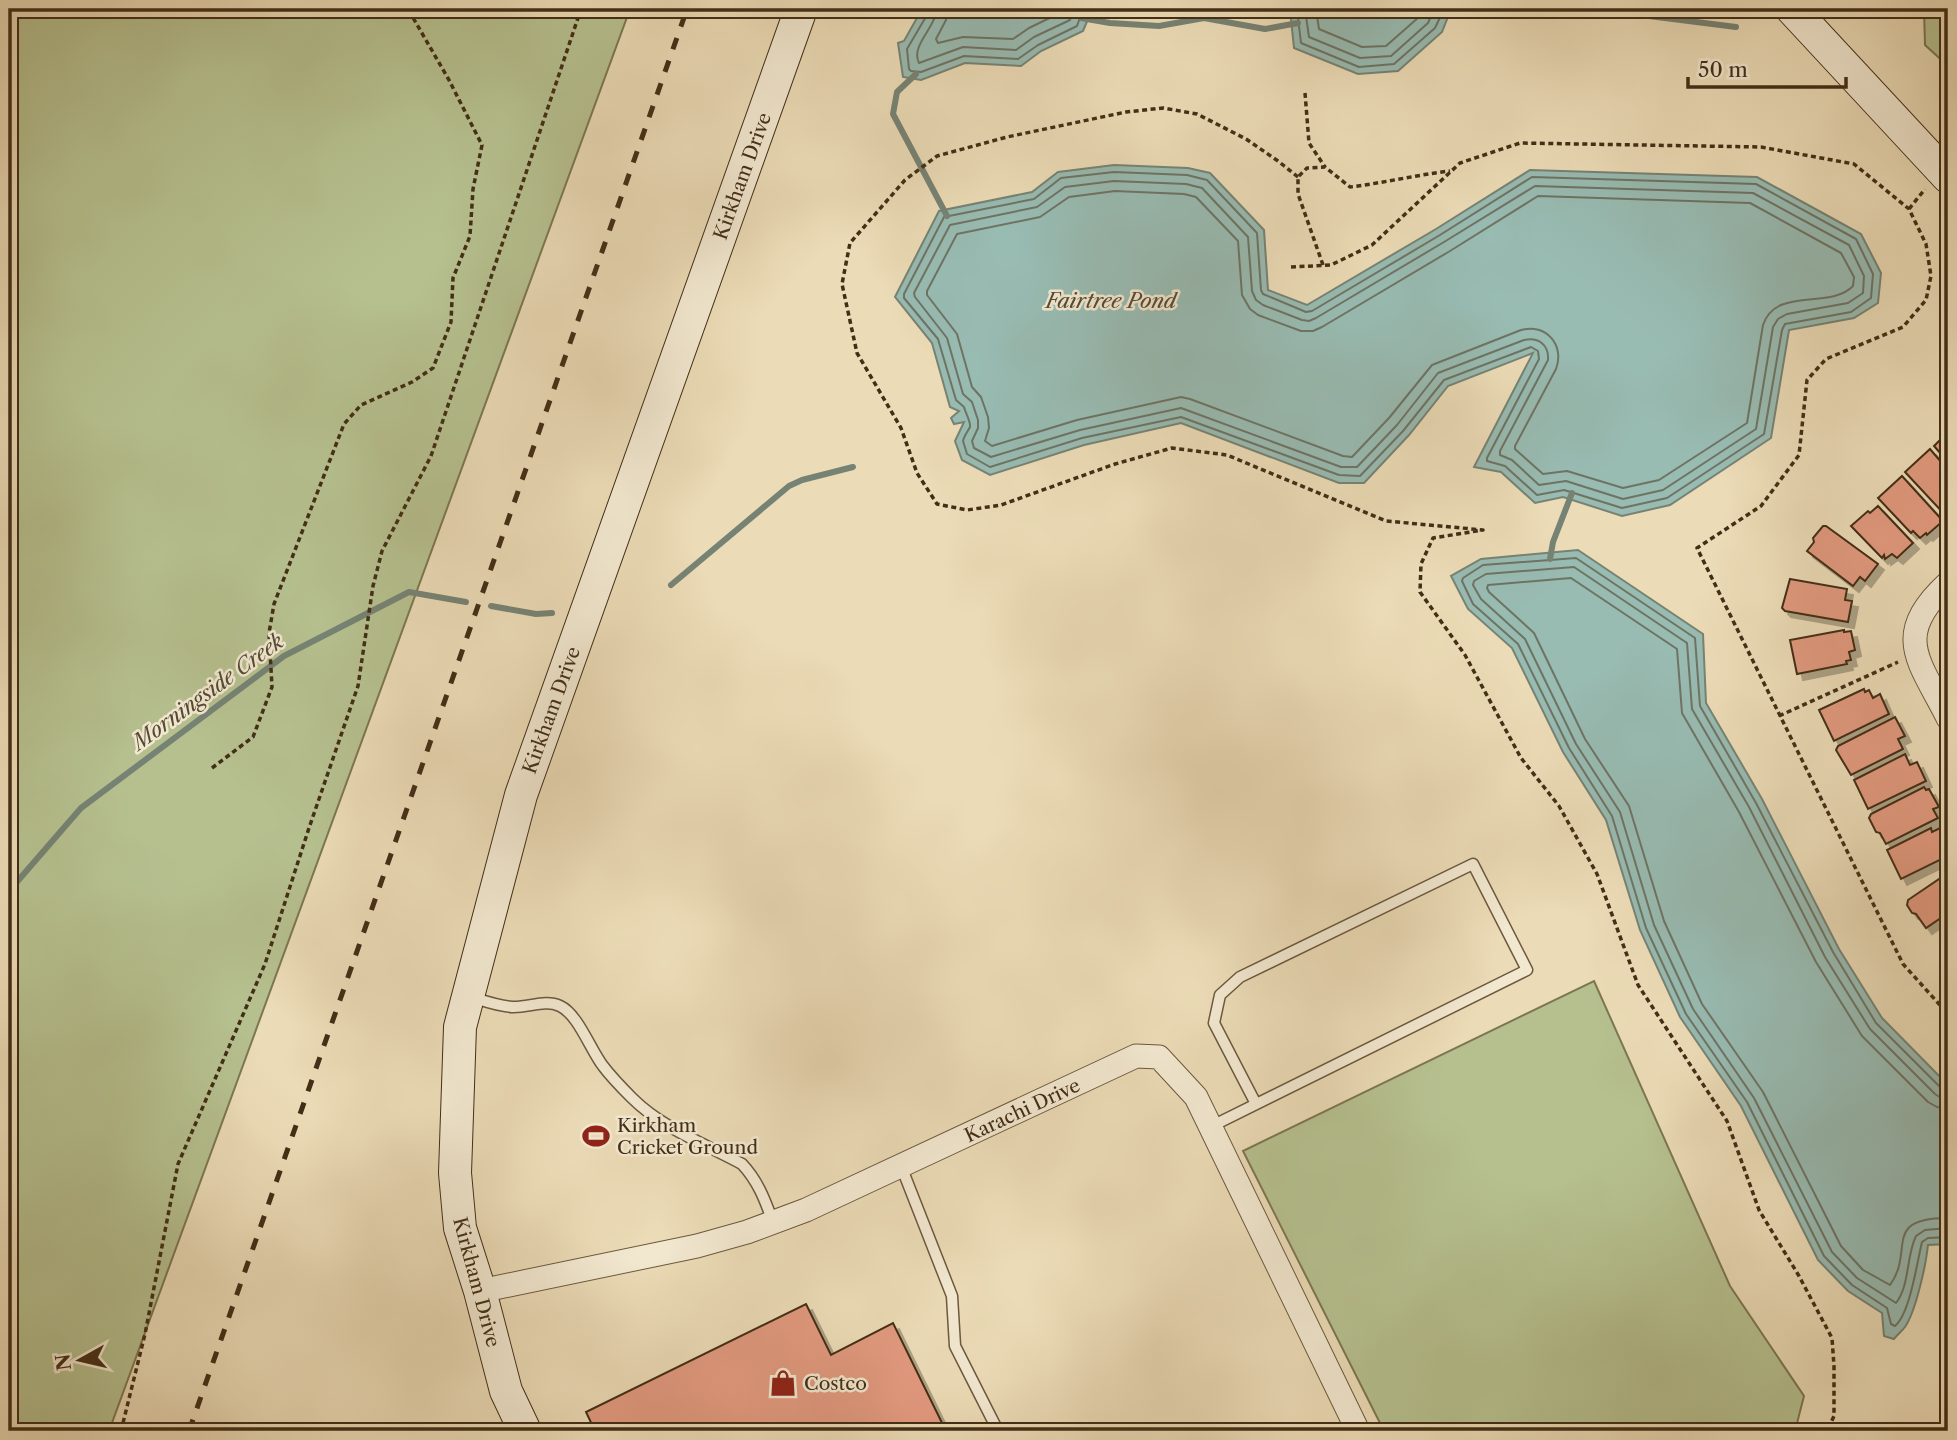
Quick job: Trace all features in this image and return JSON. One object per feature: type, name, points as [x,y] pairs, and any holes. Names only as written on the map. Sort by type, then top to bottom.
[{"type":"street","name":"Kirkham Drive","points":[[524,1431],[506,1391],[460,1228],[455,1173],[460,1027],[521,795],[802,9]]},
{"type":"street","points":[[1792,9],[1948,177]]},
{"type":"street","points":[[1948,583],[1924,609],[1914,636],[1916,654],[1948,718]]},
{"type":"street","name":"Karachi Drive","points":[[480,1292],[697,1246],[773,1222],[806,1210],[1136,1056],[1159,1057],[1196,1097],[1358,1431]]},
{"type":"lane","points":[[1210,1127],[1527,970],[1473,864],[1240,977],[1220,995],[1214,1023],[1256,1104]]},
{"type":"lane","points":[[468,996],[512,1007],[549,1004],[566,1009],[602,1065],[653,1117],[742,1164],[752,1174],[773,1222]]},
{"type":"lane","points":[[901,1166],[952,1296],[955,1346],[998,1431]]},
{"type":"path","points":[[212,768],[253,737],[272,687],[269,633],[274,604],[344,424],[361,405],[412,382],[433,368],[451,322],[453,278],[470,236],[473,189],[482,145],[408,9]]},
{"type":"path","points":[[121,1431],[145,1335],[178,1164],[265,964],[358,686],[371,596],[382,551],[431,456],[581,9]]},
{"type":"path","points":[[1305,93],[1309,143],[1325,167],[1350,187],[1452,170]]},
{"type":"path","points":[[1298,177],[1246,139],[1197,114],[1163,108],[1126,112],[1021,134],[937,156],[910,176],[850,243],[842,284],[857,353],[901,428],[918,473],[937,504],[967,510],[1001,505],[1115,464],[1172,449],[1227,456],[1386,521],[1483,530],[1433,538],[1421,564],[1420,592],[1465,655],[1521,758],[1559,806],[1597,874],[1638,985],[1727,1121],[1759,1210],[1832,1338],[1834,1416],[1826,1431]]},
{"type":"path","points":[[1291,267],[1331,265],[1373,245],[1460,163],[1520,143],[1761,147],[1854,164],[1909,209],[1926,244],[1931,276],[1926,300],[1903,327],[1826,359],[1807,380],[1799,455],[1761,506],[1697,548],[1903,964],[1948,1014]]},
{"type":"path","points":[[1323,265],[1298,194],[1298,177],[1307,168],[1325,167]]},
{"type":"path","points":[[1779,716],[1916,654]]},
{"type":"green space","points":[[9,9],[630,9],[109,1431],[9,1431]]},
{"type":"green space","points":[[1924,9],[1948,9],[1948,66],[1925,45]]},
{"type":"green space","points":[[1594,981],[1730,1286],[1804,1396],[1795,1431],[1384,1431],[1243,1151]]},
{"type":"water","points":[[922,9],[1088,9],[1091,12],[1083,31],[1041,51],[1021,66],[965,63],[921,80],[903,77],[898,43],[904,41]]},
{"type":"water","points":[[1290,9],[1451,9],[1442,32],[1398,71],[1358,74],[1294,48]]},
{"type":"water","name":"Fairtree Pond","points":[[1114,165],[1188,168],[1210,173],[1264,230],[1268,290],[1307,305],[1530,170],[1757,177],[1861,234],[1881,273],[1878,303],[1854,318],[1789,330],[1771,438],[1670,505],[1622,516],[1563,497],[1535,503],[1501,472],[1474,467],[1533,353],[1448,386],[1409,435],[1364,483],[1339,483],[1181,423],[1084,445],[990,475],[962,460],[955,441],[964,422],[954,424],[951,418],[959,411],[950,407],[932,343],[895,297],[939,211],[1032,192],[1058,172]]},
{"type":"water","points":[[1578,550],[1703,634],[1706,703],[1762,799],[1839,949],[1882,1018],[1948,1085],[1948,1244],[1928,1245],[1913,1310],[1905,1327],[1894,1339],[1884,1336],[1882,1313],[1848,1291],[1818,1260],[1741,1106],[1680,1017],[1640,930],[1606,820],[1563,752],[1512,648],[1468,609],[1451,576],[1481,559]]},
{"type":"building","points":[[1948,432],[1948,462],[1934,446]]},
{"type":"building","points":[[1930,449],[1948,470],[1947,517],[1905,472]]},
{"type":"building","points":[[1902,476],[1943,521],[1920,538],[1913,531],[1911,533],[1878,498]]},
{"type":"building","points":[[1878,506],[1913,543],[1897,558],[1892,554],[1882,558],[1851,526]]},
{"type":"building","points":[[1823,526],[1878,564],[1865,581],[1860,577],[1853,586],[1807,551]]},
{"type":"building","points":[[1790,579],[1847,589],[1845,600],[1852,601],[1848,622],[1785,611],[1782,608]]},
{"type":"building","points":[[1851,631],[1855,650],[1849,652],[1851,660],[1846,661],[1847,664],[1797,674],[1790,640]]},
{"type":"building","points":[[1864,689],[1865,692],[1869,690],[1873,698],[1880,694],[1889,714],[1834,741],[1819,710]]},
{"type":"building","points":[[1895,717],[1905,736],[1898,739],[1903,749],[1851,775],[1836,750],[1838,746]]},
{"type":"building","points":[[1905,754],[1910,765],[1917,762],[1926,781],[1868,809],[1854,780]]},
{"type":"building","points":[[1924,787],[1929,789],[1939,807],[1933,809],[1938,818],[1886,844],[1869,818],[1871,814]]},
{"type":"building","points":[[1931,828],[1932,832],[1940,828],[1943,834],[1946,832],[1948,856],[1901,879],[1887,850]]},
{"type":"building","points":[[1948,873],[1948,913],[1926,928],[1916,914],[1912,913],[1907,905],[1908,900]]},
{"type":"building","name":"Costco","points":[[806,1304],[831,1355],[893,1323],[946,1431],[595,1431],[586,1412]]},
{"type":"waterway","name":"Morningside Creek","points":[[1625,9],[1641,15],[1736,27]]},
{"type":"waterway","name":"Morningside Creek","points":[[1081,18],[1159,26],[1204,18],[1265,29],[1298,23]]},
{"type":"waterway","name":"Morningside Creek","points":[[916,74],[897,92],[893,114],[947,216]]},
{"type":"waterway","name":"Morningside Creek","points":[[671,585],[789,486],[853,467]]},
{"type":"waterway","points":[[1550,559],[1553,542],[1572,493]]},
{"type":"waterway","name":"Morningside Creek","points":[[9,891],[81,808],[284,656],[409,592],[466,602]]},
{"type":"waterway","name":"Morningside Creek","points":[[491,606],[536,614],[552,613]]},
{"type":"railway","points":[[189,1431],[687,9]]},
{"type":"place","name":"Kirkham Cricket Ground","points":[[596,1136]]},
{"type":"place","name":"Costco","points":[[783,1383]]}]
